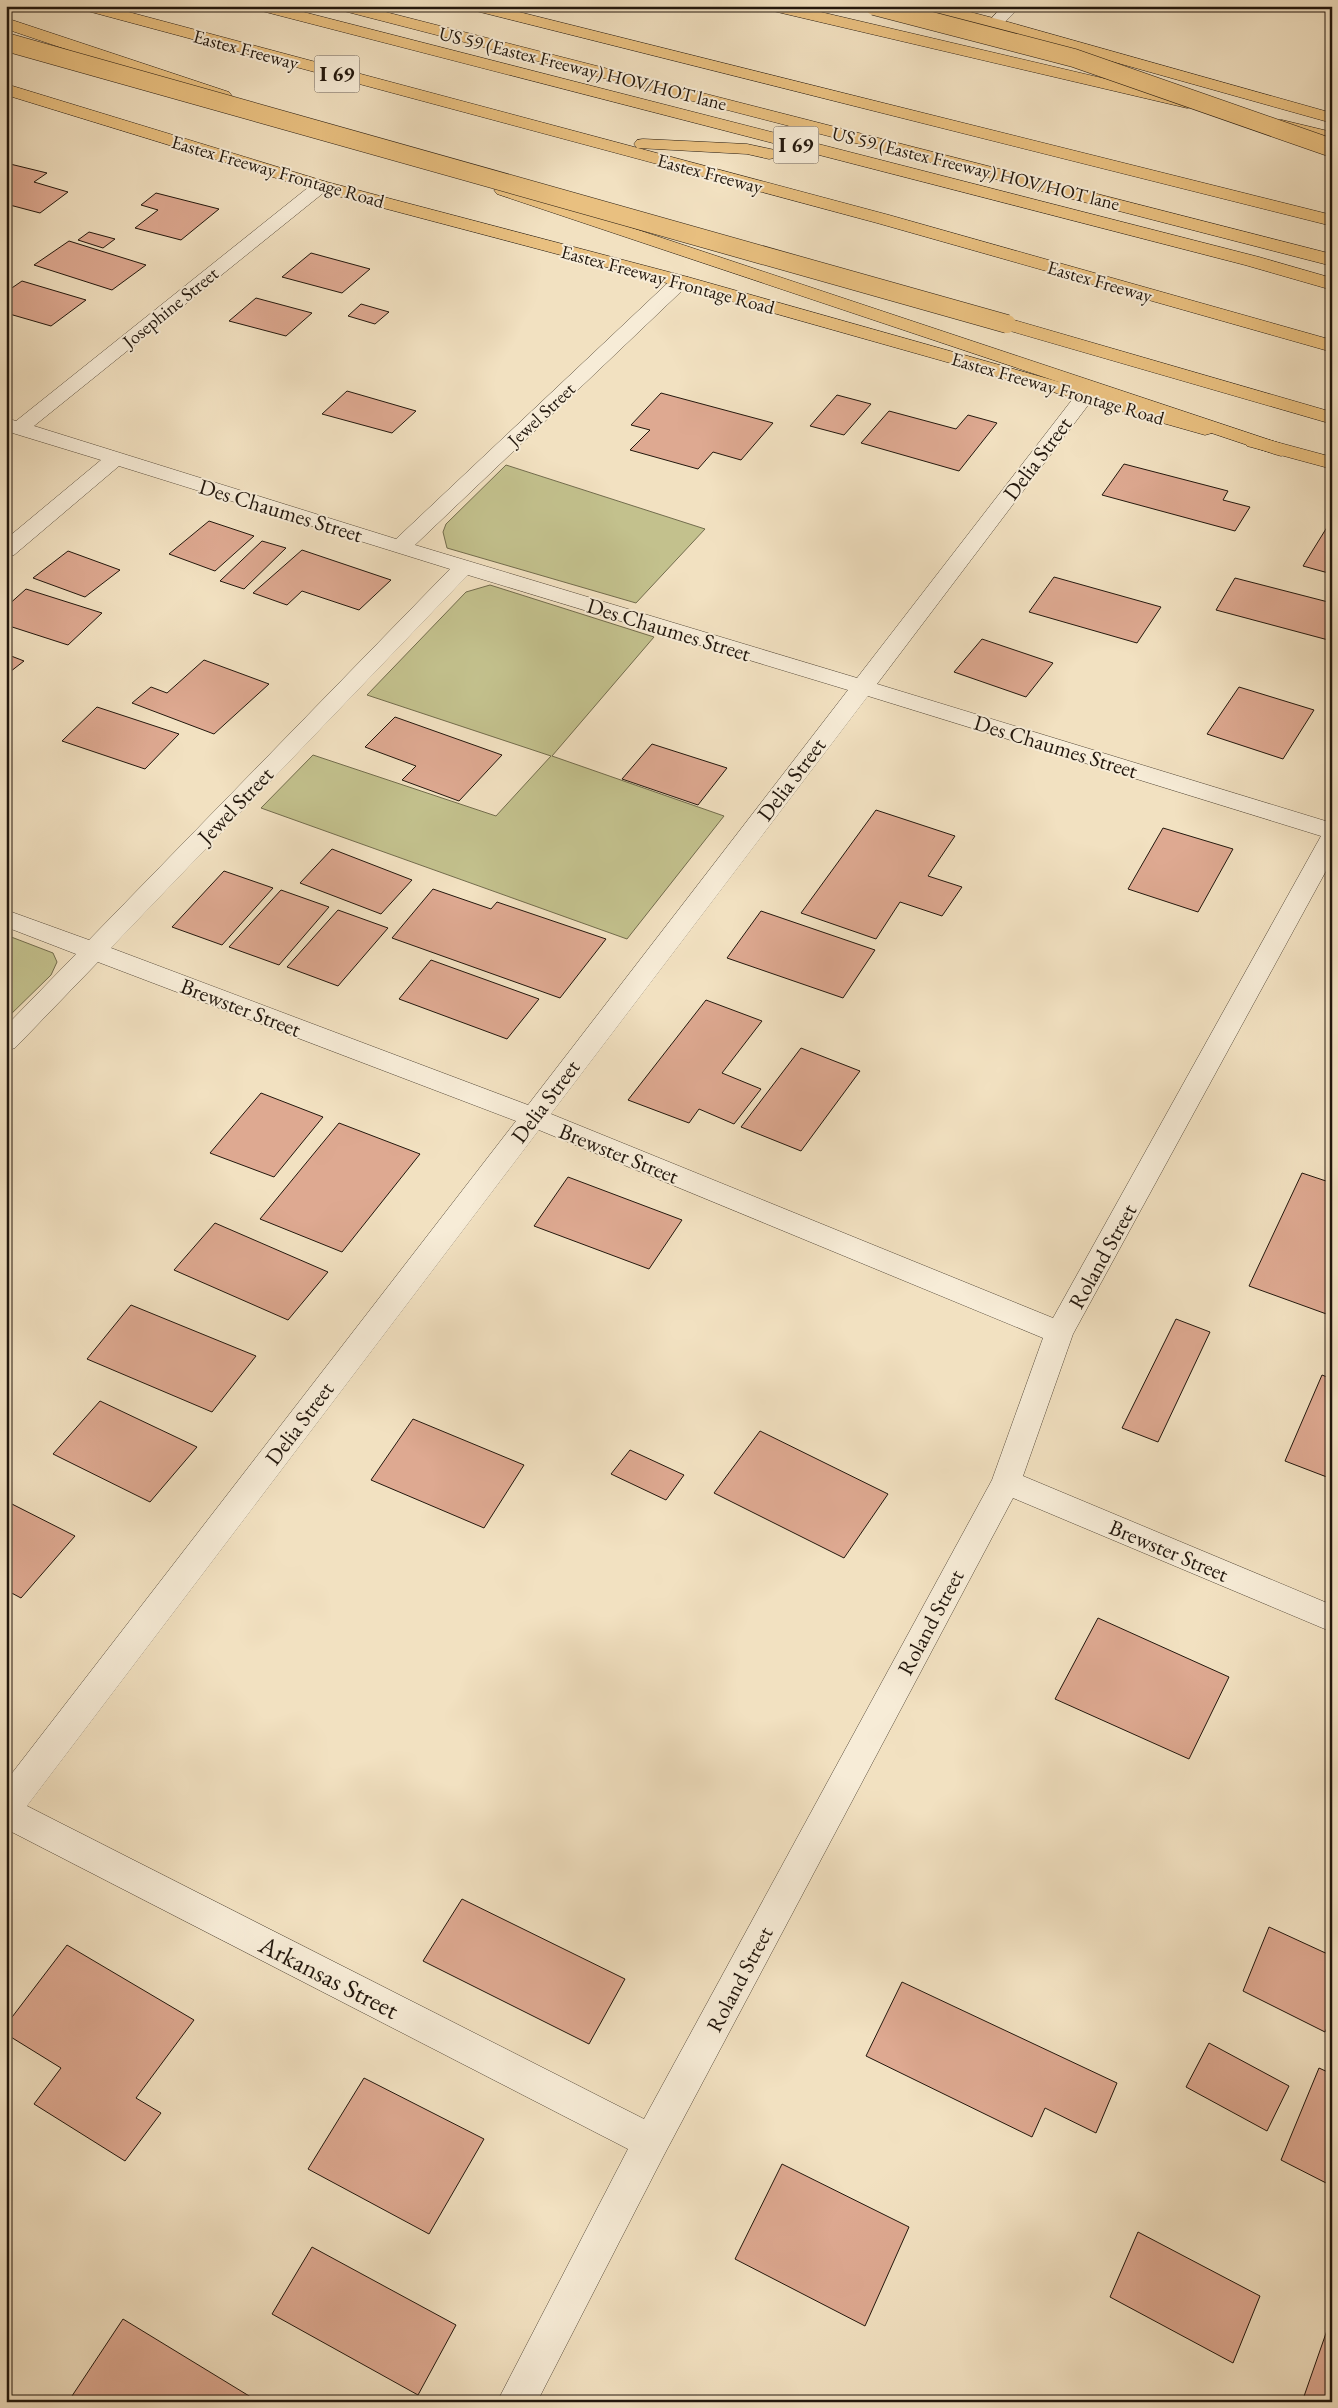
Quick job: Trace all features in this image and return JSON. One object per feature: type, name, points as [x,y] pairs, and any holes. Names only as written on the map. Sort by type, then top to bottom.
[{"type":"main road","name":"Eastex Freeway","points":[[86,6],[892,222],[1332,346]]},
{"type":"main road","name":"US 59 (Eastex Freeway) HOV/HOT lane","points":[[260,6],[1243,258],[1332,284]]},
{"type":"main road","name":"I 69","points":[[342,6],[1332,260]]},
{"type":"main road","points":[[773,6],[1332,137]]},
{"type":"main road","points":[[874,6],[1074,58],[1332,148]]},
{"type":"main road","points":[[926,6],[995,23],[1332,118]]},
{"type":"main road","points":[[479,7],[1332,221]]},
{"type":"main road","points":[[6,23],[1281,450]]},
{"type":"main road","points":[[6,42],[1007,324],[1332,418]]},
{"type":"main road","name":"Eastex Freeway Frontage Road","points":[[6,89],[321,186],[682,281],[1085,396],[1332,463]]},
{"type":"main road","points":[[589,141],[747,149],[1107,232],[1332,292]]},
{"type":"street","points":[[995,23],[1012,6]]},
{"type":"street","name":"Josephine Street","points":[[13,426],[321,186]]},
{"type":"street","name":"Jewel Street","points":[[400,547],[682,281]]},
{"type":"street","name":"Delia Street","points":[[6,1807],[1085,396]]},
{"type":"street","name":"Des Chaumes Street","points":[[13,426],[464,567],[1332,831]]},
{"type":"street","points":[[6,550],[116,458]]},
{"type":"street","name":"Jewel Street","points":[[6,1042],[464,567]]},
{"type":"street","name":"Roland Street","points":[[516,2402],[651,2142],[1006,1482],[1059,1333],[1332,838]]},
{"type":"street","name":"Brewster Street","points":[[6,918],[533,1117],[1059,1333]]},
{"type":"street","name":"Brewster Street","points":[[1006,1482],[1332,1619]]},
{"type":"street","name":"Arkansas Street","points":[[6,1812],[651,2142]]},
{"type":"shaded area","points":[[506,465],[705,529],[636,603],[447,548],[443,532],[446,524]]},
{"type":"shaded area","points":[[490,585],[654,637],[552,756],[724,816],[627,939],[261,808],[313,755],[496,816],[551,756],[367,695],[466,592]]},
{"type":"shaded area","points":[[6,935],[53,953],[57,962],[51,975],[6,1019]]},
{"type":"building","points":[[6,163],[47,173],[34,182],[68,192],[40,213],[6,204]]},
{"type":"building","points":[[156,193],[219,209],[181,240],[135,228],[158,210],[141,205]]},
{"type":"building","points":[[89,232],[115,239],[103,248],[78,240]]},
{"type":"building","points":[[69,241],[146,265],[112,290],[34,265]]},
{"type":"building","points":[[311,253],[370,269],[342,293],[282,277]]},
{"type":"building","points":[[22,281],[86,300],[51,326],[6,313],[6,292]]},
{"type":"building","points":[[256,298],[312,313],[286,336],[229,321]]},
{"type":"building","points":[[361,304],[389,312],[375,324],[348,316]]},
{"type":"building","points":[[347,391],[416,411],[392,433],[322,414]]},
{"type":"building","points":[[661,393],[773,423],[741,460],[713,452],[698,469],[630,450],[650,430],[631,425]]},
{"type":"building","points":[[837,395],[871,404],[844,435],[810,426]]},
{"type":"building","points":[[889,411],[956,429],[968,415],[997,423],[959,471],[861,443]]},
{"type":"building","points":[[1124,464],[1228,491],[1223,500],[1250,507],[1235,531],[1102,495]]},
{"type":"building","points":[[209,521],[254,536],[215,571],[169,554]]},
{"type":"building","points":[[1329,524],[1332,525],[1332,574],[1303,566]]},
{"type":"building","points":[[262,541],[286,548],[244,589],[220,581]]},
{"type":"building","points":[[302,550],[391,580],[359,610],[302,591],[287,605],[253,593]]},
{"type":"building","points":[[68,551],[120,570],[85,597],[33,578]]},
{"type":"building","points":[[1054,577],[1161,607],[1137,643],[1029,612]]},
{"type":"building","points":[[1235,578],[1332,603],[1332,641],[1216,610]]},
{"type":"building","points":[[26,589],[102,613],[68,645],[6,625],[6,607]]},
{"type":"building","points":[[982,639],[1053,663],[1026,697],[954,672]]},
{"type":"building","points":[[6,654],[24,661],[6,675]]},
{"type":"building","points":[[204,660],[269,684],[214,734],[132,703],[151,687],[167,693]]},
{"type":"building","points":[[1239,687],[1314,710],[1283,759],[1207,734]]},
{"type":"building","points":[[97,707],[179,734],[145,769],[62,741]]},
{"type":"building","points":[[395,717],[502,755],[459,801],[402,780],[416,766],[365,747]]},
{"type":"building","points":[[652,744],[727,768],[698,805],[622,779]]},
{"type":"building","points":[[876,810],[955,836],[928,876],[962,887],[942,916],[900,902],[876,939],[801,913]]},
{"type":"building","points":[[1163,828],[1233,849],[1198,912],[1128,889]]},
{"type":"building","points":[[332,849],[412,880],[381,914],[300,883]]},
{"type":"building","points":[[224,871],[273,888],[222,945],[172,927]]},
{"type":"building","points":[[433,889],[491,909],[497,902],[606,939],[560,998],[392,938]]},
{"type":"building","points":[[281,890],[329,907],[279,965],[229,947]]},
{"type":"building","points":[[338,910],[388,928],[338,986],[287,967]]},
{"type":"building","points":[[761,911],[875,950],[843,998],[727,958]]},
{"type":"building","points":[[431,960],[539,999],[507,1039],[399,999]]},
{"type":"building","points":[[706,1000],[762,1021],[722,1073],[761,1089],[734,1124],[699,1109],[689,1123],[628,1100]]},
{"type":"building","points":[[801,1048],[860,1071],[801,1151],[741,1127]]},
{"type":"building","points":[[261,1093],[323,1117],[274,1177],[210,1153]]},
{"type":"building","points":[[339,1123],[420,1154],[342,1252],[260,1219]]},
{"type":"building","points":[[1302,1173],[1332,1183],[1332,1316],[1249,1286]]},
{"type":"building","points":[[568,1177],[682,1220],[649,1269],[534,1226]]},
{"type":"building","points":[[215,1223],[328,1272],[288,1320],[174,1270]]},
{"type":"building","points":[[131,1305],[256,1356],[212,1412],[87,1359]]},
{"type":"building","points":[[1176,1319],[1210,1332],[1158,1442],[1122,1428]]},
{"type":"building","points":[[1322,1375],[1332,1379],[1332,1479],[1285,1461]]},
{"type":"building","points":[[100,1401],[197,1447],[150,1502],[53,1454]]},
{"type":"building","points":[[413,1419],[524,1465],[484,1528],[371,1480]]},
{"type":"building","points":[[760,1431],[888,1494],[844,1558],[714,1493]]},
{"type":"building","points":[[630,1450],[684,1475],[666,1500],[611,1474]]},
{"type":"building","points":[[6,1501],[75,1536],[21,1598],[6,1590]]},
{"type":"building","points":[[1098,1618],[1229,1677],[1189,1759],[1055,1699]]},
{"type":"building","points":[[462,1899],[625,1979],[589,2044],[423,1961]]},
{"type":"building","points":[[1269,1927],[1332,1956],[1332,2017],[1325,2032],[1243,1991]]},
{"type":"building","points":[[67,1945],[194,2020],[136,2098],[161,2113],[125,2161],[34,2104],[61,2068],[6,2034],[6,2025]]},
{"type":"building","points":[[902,1982],[1117,2083],[1096,2133],[1045,2108],[1032,2137],[866,2056]]},
{"type":"building","points":[[1209,2043],[1289,2086],[1267,2131],[1186,2087]]},
{"type":"building","points":[[1319,2068],[1332,2074],[1332,2186],[1281,2160]]},
{"type":"building","points":[[364,2078],[484,2139],[429,2234],[308,2169]]},
{"type":"building","points":[[782,2164],[909,2227],[865,2326],[735,2259]]},
{"type":"building","points":[[1138,2232],[1260,2296],[1233,2363],[1110,2297]]},
{"type":"building","points":[[312,2247],[456,2325],[418,2395],[272,2314]]},
{"type":"building","points":[[1332,2316],[1332,2402],[1302,2402]]},
{"type":"building","points":[[123,2319],[259,2402],[68,2402]]}]
